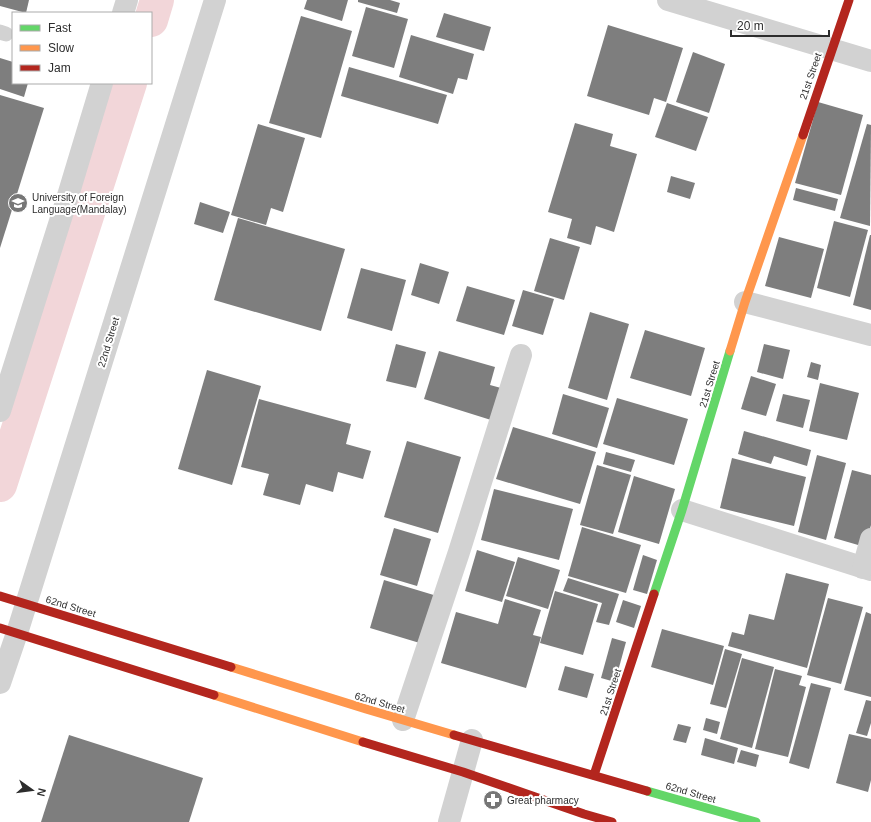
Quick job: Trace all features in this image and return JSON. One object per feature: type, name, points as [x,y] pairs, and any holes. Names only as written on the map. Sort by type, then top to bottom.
[{"type":"main road","name":"21st Street","points":[[594,775],[682,510],[745,302],[849,0]]},
{"type":"main road","name":"62nd Street","points":[[0,596],[366,709],[756,822]]},
{"type":"main road","points":[[8,630],[358,741],[464,772],[612,822]]},
{"type":"street","points":[[123,12],[127,0]]},
{"type":"street","name":"22nd Street","points":[[0,683],[8,630],[20,602],[215,0]]},
{"type":"street","points":[[668,0],[871,61]]},
{"type":"street","points":[[0,411],[102,84]]},
{"type":"street","points":[[745,302],[871,335]]},
{"type":"street","points":[[404,720],[521,355]]},
{"type":"street","points":[[682,510],[867,569],[871,539]]},
{"type":"street","points":[[449,822],[472,740]]},
{"type":"building","points":[[0,0],[29,0],[26,12],[0,6]]},
{"type":"building","points":[[307,0],[348,0],[342,21],[304,9]]},
{"type":"building","points":[[358,0],[390,0],[400,3],[397,13],[358,2]]},
{"type":"building","points":[[366,7],[408,19],[394,68],[352,56]]},
{"type":"building","points":[[444,13],[491,27],[484,51],[436,37]]},
{"type":"building","points":[[301,16],[352,31],[321,138],[269,123]]},
{"type":"building","points":[[608,25],[683,48],[666,102],[654,98],[649,115],[587,96]]},
{"type":"building","points":[[411,35],[474,54],[467,80],[458,78],[453,94],[399,77]]},
{"type":"building","points":[[693,52],[725,64],[709,113],[676,102]]},
{"type":"building","points":[[0,58],[12,62],[12,84],[28,84],[24,97],[0,89]]},
{"type":"building","points":[[349,67],[447,95],[438,124],[341,96]]},
{"type":"building","points":[[0,95],[44,108],[0,248]]},
{"type":"building","points":[[818,102],[863,115],[841,195],[795,183]]},
{"type":"building","points":[[667,103],[708,117],[696,151],[655,137]]},
{"type":"building","points":[[575,123],[613,134],[610,146],[637,154],[614,232],[596,226],[591,245],[567,238],[572,219],[548,212]]},
{"type":"building","points":[[258,124],[305,138],[283,212],[271,208],[266,225],[231,215]]},
{"type":"building","points":[[867,124],[871,125],[870,226],[840,218]]},
{"type":"building","points":[[671,176],[695,183],[690,199],[667,192]]},
{"type":"building","points":[[796,188],[838,199],[835,211],[793,200]]},
{"type":"building","points":[[200,202],[230,212],[223,233],[194,224]]},
{"type":"building","points":[[238,218],[345,249],[321,331],[214,300]]},
{"type":"building","points":[[834,221],[868,230],[850,297],[817,288]]},
{"type":"building","points":[[871,235],[871,310],[853,305]]},
{"type":"building","points":[[779,237],[824,249],[811,298],[765,286]]},
{"type":"building","points":[[550,238],[580,247],[564,300],[534,291]]},
{"type":"building","points":[[420,263],[449,272],[439,304],[411,295]]},
{"type":"building","points":[[361,268],[406,280],[392,331],[347,318]]},
{"type":"building","points":[[467,286],[515,300],[504,335],[456,321]]},
{"type":"building","points":[[523,290],[554,299],[543,335],[512,326]]},
{"type":"building","points":[[590,312],[629,324],[607,400],[568,388]]},
{"type":"building","points":[[645,330],[705,348],[691,396],[630,378]]},
{"type":"building","points":[[396,344],[426,352],[416,388],[386,381]]},
{"type":"building","points":[[764,344],[790,350],[783,379],[757,372]]},
{"type":"building","points":[[439,351],[495,367],[490,385],[501,388],[491,420],[424,399]]},
{"type":"building","points":[[811,362],[821,365],[818,380],[807,377]]},
{"type":"building","points":[[207,370],[261,386],[232,485],[178,469]]},
{"type":"building","points":[[751,376],[776,384],[766,416],[741,409]]},
{"type":"building","points":[[820,383],[859,393],[847,440],[809,431]]},
{"type":"building","points":[[563,394],[609,408],[597,448],[552,434]]},
{"type":"building","points":[[783,394],[810,400],[803,428],[776,421]]},
{"type":"building","points":[[617,398],[688,419],[674,465],[603,444]]},
{"type":"building","points":[[259,399],[351,424],[346,444],[371,451],[363,479],[338,472],[333,492],[306,484],[300,505],[263,495],[269,474],[241,467]]},
{"type":"building","points":[[513,427],[596,452],[580,504],[496,479]]},
{"type":"building","points":[[744,431],[811,450],[807,466],[774,456],[771,464],[738,454]]},
{"type":"building","points":[[407,441],[461,457],[438,533],[384,517]]},
{"type":"building","points":[[606,452],[635,460],[631,472],[603,464]]},
{"type":"building","points":[[817,455],[846,463],[826,540],[798,532]]},
{"type":"building","points":[[732,458],[806,477],[794,526],[720,508]]},
{"type":"building","points":[[597,465],[631,475],[613,534],[580,525]]},
{"type":"building","points":[[852,470],[871,475],[871,525],[865,547],[834,538]]},
{"type":"building","points":[[634,476],[675,489],[659,544],[618,532]]},
{"type":"building","points":[[494,489],[573,509],[559,560],[481,540]]},
{"type":"building","points":[[582,527],[641,545],[626,593],[568,576]]},
{"type":"building","points":[[394,528],[431,539],[417,586],[380,575]]},
{"type":"building","points":[[477,550],[515,562],[502,602],[465,591]]},
{"type":"building","points":[[643,555],[657,560],[647,594],[633,590]]},
{"type":"building","points":[[518,557],[560,570],[548,609],[506,596]]},
{"type":"building","points":[[786,573],[829,584],[807,668],[728,646],[732,632],[744,635],[749,614],[774,620]]},
{"type":"building","points":[[568,578],[619,594],[609,625],[596,622],[602,603],[563,591]]},
{"type":"building","points":[[384,580],[437,596],[423,644],[370,628]]},
{"type":"building","points":[[555,591],[598,604],[583,655],[540,643]]},
{"type":"building","points":[[828,598],[863,607],[841,684],[807,675]]},
{"type":"building","points":[[505,599],[541,610],[533,635],[541,637],[526,688],[441,663],[456,612],[498,624]]},
{"type":"building","points":[[623,600],[641,606],[634,628],[616,622]]},
{"type":"building","points":[[866,612],[871,614],[871,697],[844,690]]},
{"type":"building","points":[[662,629],[724,646],[713,685],[651,667]]},
{"type":"building","points":[[612,638],[626,642],[615,682],[601,678]]},
{"type":"building","points":[[725,649],[742,654],[726,708],[710,704]]},
{"type":"building","points":[[742,658],[774,667],[752,748],[720,739]]},
{"type":"building","points":[[565,666],[594,674],[587,698],[558,690]]},
{"type":"building","points":[[775,669],[802,676],[799,685],[806,687],[788,757],[755,749]]},
{"type":"building","points":[[811,683],[831,688],[809,769],[789,763]]},
{"type":"building","points":[[866,700],[871,701],[871,723],[867,736],[856,733]]},
{"type":"building","points":[[706,718],[720,722],[717,734],[703,730]]},
{"type":"building","points":[[678,724],[691,727],[686,743],[673,740]]},
{"type":"building","points":[[849,734],[871,739],[871,780],[868,792],[836,783]]},
{"type":"building","points":[[69,735],[203,778],[189,822],[41,822]]},
{"type":"building","points":[[705,738],[738,748],[734,764],[701,755]]},
{"type":"building","points":[[741,750],[759,755],[756,767],[737,762]]},
{"type":"waterway","points":[[152,17],[157,0]]},
{"type":"waterway","points":[[0,485],[130,84]]},
{"type":"traffic: fast","points":[[654,594],[682,510],[730,351]]},
{"type":"traffic: fast","points":[[647,791],[756,822]]},
{"type":"traffic: slow","points":[[730,351],[745,302],[803,135]]},
{"type":"traffic: slow","points":[[231,667],[454,735]]},
{"type":"traffic: slow","points":[[214,695],[363,742]]},
{"type":"traffic: jam","points":[[803,135],[849,0]]},
{"type":"traffic: jam","points":[[594,775],[654,594]]},
{"type":"traffic: jam","points":[[0,596],[231,667]]},
{"type":"traffic: jam","points":[[0,628],[214,695]]},
{"type":"traffic: jam","points":[[454,735],[647,791]]},
{"type":"traffic: jam","points":[[363,742],[463,772],[584,814],[612,822]]},
{"type":"place","name":"University of Foreign Language(Mandalay)","points":[[18,203]]},
{"type":"place","name":"Great pharmacy","points":[[493,800]]}]
